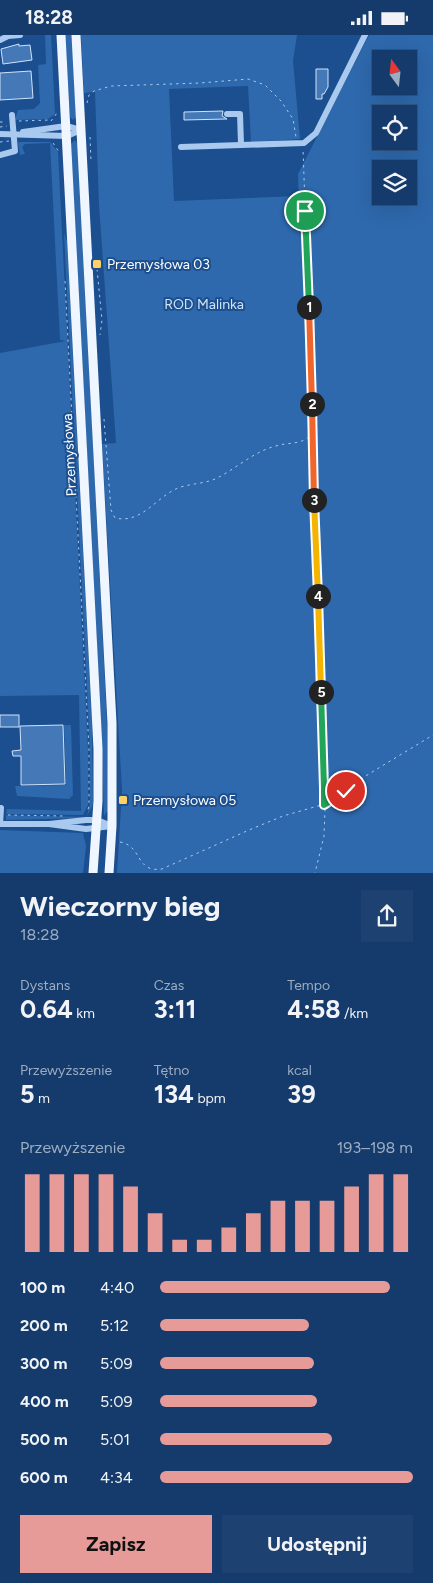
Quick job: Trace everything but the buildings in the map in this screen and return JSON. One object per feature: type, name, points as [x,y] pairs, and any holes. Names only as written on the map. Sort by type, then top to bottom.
[{"type":"main road","name":"Przemysłowa","points":[[61,35],[97,739],[97,824],[94,873]]},
{"type":"main road","points":[[76,35],[85,131],[112,723],[112,842],[109,873]]},
{"type":"street","points":[[0,40],[20,35]]},
{"type":"street","points":[[181,147],[300,143],[316,133],[365,35]]},
{"type":"street","points":[[227,114],[240,114],[241,144]]},
{"type":"street","points":[[0,155],[15,151],[13,118]]},
{"type":"street","points":[[0,135],[66,125],[85,131]]},
{"type":"street","points":[[14,134],[67,136],[85,131]]},
{"type":"street","points":[[1,811],[0,824],[97,824],[112,826]]},
{"type":"path","points":[[87,105],[89,95],[100,88],[240,79],[256,80],[271,90],[288,111],[300,143],[324,805],[324,836],[315,873]]},
{"type":"path","points":[[0,122],[13,118],[51,121],[57,112]]},
{"type":"path","points":[[85,131],[92,161]]},
{"type":"path","points":[[52,140],[58,149],[59,159]]},
{"type":"path","points":[[97,269],[102,320],[99,337]]},
{"type":"path","points":[[65,277],[89,749],[89,806],[85,816]]},
{"type":"path","points":[[104,413],[111,510],[115,518],[122,520],[147,511],[166,494],[179,488],[218,478],[263,451],[276,446],[297,443],[305,440],[312,433]]},
{"type":"path","points":[[112,842],[126,844],[135,851],[144,867],[155,871],[183,861],[283,817],[324,805],[359,780],[433,735]]},
{"type":"path","points":[[1,811],[72,816]]},
{"type":"green space","points":[[45,35],[51,35],[55,114],[48,119],[15,120],[18,110],[34,109],[40,103],[38,65],[46,64]]},
{"type":"green space","points":[[65,35],[72,35],[76,117],[73,120],[70,117]]},
{"type":"green space","name":"ROD Malinka","points":[[81,35],[297,35],[293,61],[300,139],[251,142],[248,86],[169,89],[174,201],[298,196],[300,254],[298,174],[369,35],[433,35],[433,873],[117,873],[122,790],[102,444],[116,443],[99,205],[95,92],[84,93]]},
{"type":"green space","points":[[75,140],[78,144],[107,724],[108,810],[104,816],[101,724],[71,144]]},
{"type":"green space","points":[[18,142],[50,142],[58,152],[88,749],[88,805],[83,815],[6,814],[7,809],[81,811],[79,695],[0,696],[0,353],[66,341],[60,340],[50,143],[25,144],[22,147],[25,154],[20,155]]},
{"type":"green space","points":[[64,233],[67,241],[92,724],[93,805],[87,816],[90,803],[90,750]]},
{"type":"green space","points":[[64,725],[71,725],[73,795],[69,799],[17,796],[15,786],[66,785]]},
{"type":"green space","points":[[6,815],[82,817],[83,818],[6,820]]},
{"type":"green space","points":[[0,830],[83,833],[86,846],[83,873],[0,873]]},
{"type":"place","name":"Przemysłowa 03","points":[[97,264]]},
{"type":"place","name":"Przemysłowa 05","points":[[123,800]]},
{"type":"route","points":[[305,211],[324,805],[332,802],[346,791]]}]
